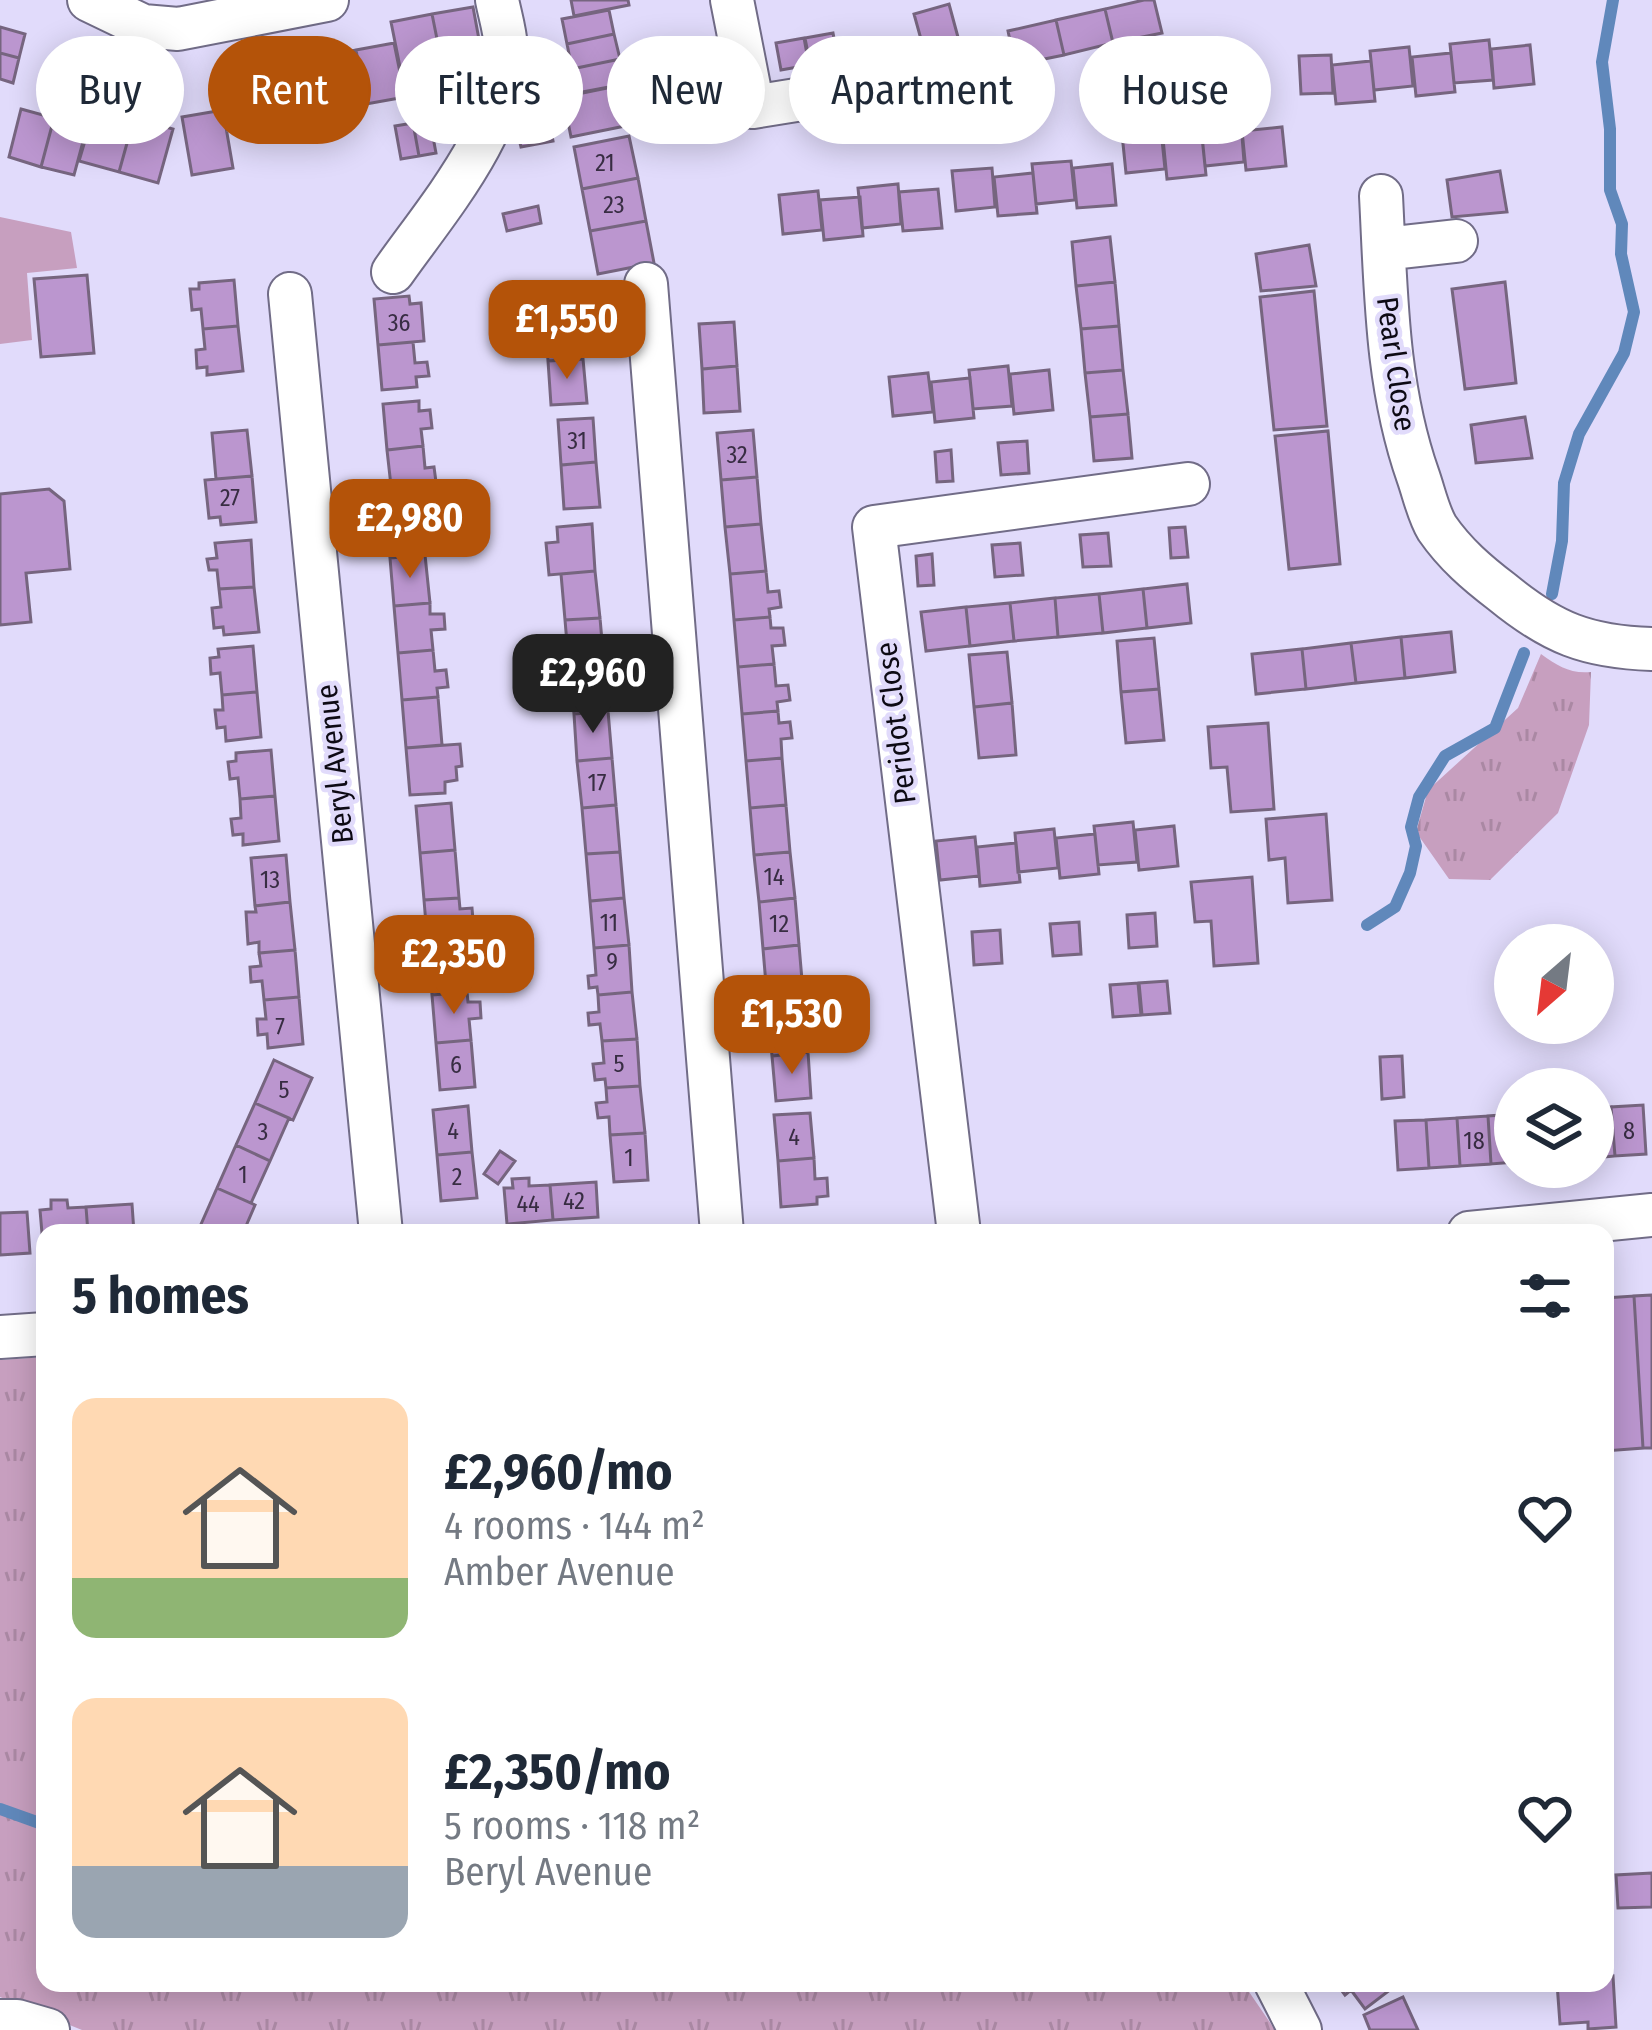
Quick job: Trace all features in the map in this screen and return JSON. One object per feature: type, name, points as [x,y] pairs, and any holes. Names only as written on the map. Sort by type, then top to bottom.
[{"type":"street","points":[[89,0],[143,26],[178,28],[270,6],[327,0]]},
{"type":"street","points":[[393,272],[463,173],[495,114],[507,50],[496,0]]},
{"type":"street","points":[[732,0],[753,107],[789,101]]},
{"type":"street","name":"Pearl Close","points":[[1381,196],[1387,334],[1402,430],[1434,523],[1457,555],[1537,621],[1571,637],[1631,648]]},
{"type":"street","points":[[1384,249],[1456,241]]},
{"type":"street","points":[[646,284],[721,1224]]},
{"type":"street","name":"Beryl Avenue","points":[[290,294],[380,1224]]},
{"type":"street","name":"Peridot Close","points":[[958,1224],[874,526],[1188,484]]},
{"type":"street","points":[[1560,1224],[1652,1215]]},
{"type":"street","points":[[0,1336],[36,1334]]},
{"type":"street","points":[[1281,1992],[1300,2030]]},
{"type":"street","points":[[0,2021],[48,2030]]},
{"type":"green space","points":[[0,217],[71,232],[77,268],[27,273],[32,340],[0,344]]},
{"type":"green space","points":[[1541,654],[1564,668],[1591,672],[1589,725],[1558,813],[1490,880],[1449,879],[1416,832],[1428,790],[1518,708]]},
{"type":"green space","points":[[36,1358],[36,1992],[1249,1992],[1275,2030],[82,2030],[0,1997],[0,1360]]},
{"type":"building","points":[[571,0],[628,0],[629,5],[574,16]]},
{"type":"building","points":[[1154,0],[1162,33],[1111,36],[1105,9]]},
{"type":"building","points":[[949,4],[958,36],[920,36],[914,14]]},
{"type":"building","points":[[473,7],[478,36],[436,36],[432,14]]},
{"type":"building","points":[[1105,9],[1111,36],[1079,36],[1079,51],[1064,55],[1056,20]]},
{"type":"building","points":[[609,10],[614,34],[583,41],[583,36],[565,36],[562,19]]},
{"type":"building","points":[[432,14],[436,36],[395,36],[395,42],[391,22]]},
{"type":"building","points":[[1056,20],[1064,55],[1055,57],[1055,36],[1009,36],[1008,31]]},
{"type":"building","points":[[0,27],[25,34],[19,58],[0,53]]},
{"type":"building","points":[[614,34],[607,36],[607,62],[583,67],[583,41]]},
{"type":"building","points":[[1489,40],[1493,80],[1454,83],[1450,44]]},
{"type":"building","points":[[789,41],[789,69],[781,70],[776,43]]},
{"type":"building","points":[[394,43],[395,99],[371,103],[371,47]]},
{"type":"building","points":[[1530,45],[1534,84],[1494,88],[1491,49]]},
{"type":"building","points":[[1409,47],[1413,86],[1374,90],[1370,51]]},
{"type":"building","points":[[0,53],[19,58],[13,83],[0,79]]},
{"type":"building","points":[[1451,53],[1455,92],[1416,96],[1412,57]]},
{"type":"building","points":[[1331,55],[1333,93],[1301,94],[1299,56]]},
{"type":"building","points":[[1371,61],[1375,101],[1336,104],[1332,65]]},
{"type":"building","points":[[607,62],[607,87],[583,92],[583,67]]},
{"type":"building","points":[[607,88],[607,130],[583,135],[583,93]]},
{"type":"building","points":[[21,109],[36,113],[36,144],[47,144],[41,167],[9,157]]},
{"type":"building","points":[[208,113],[208,144],[229,144],[233,168],[192,175],[184,117]]},
{"type":"building","points":[[1282,127],[1286,166],[1246,170],[1243,144],[1271,144],[1271,128]]},
{"type":"building","points":[[607,140],[631,144],[638,178],[582,189],[574,147]]},
{"type":"building","points":[[47,144],[82,144],[74,175],[41,167]]},
{"type":"building","points":[[84,144],[127,144],[119,172],[79,161]]},
{"type":"building","points":[[127,144],[169,144],[158,183],[119,172]]},
{"type":"building","points":[[398,144],[417,144],[419,156],[401,159]]},
{"type":"building","points":[[417,144],[434,144],[436,153],[419,156]]},
{"type":"building","points":[[1123,144],[1162,144],[1165,169],[1126,173]]},
{"type":"building","points":[[1164,144],[1203,144],[1206,175],[1167,179]]},
{"type":"building","points":[[1203,144],[1243,144],[1244,162],[1205,166]]},
{"type":"building","points":[[1071,161],[1075,200],[1036,204],[1032,164]]},
{"type":"building","points":[[1112,164],[1116,205],[1077,208],[1073,168]]},
{"type":"building","points":[[992,168],[995,207],[956,211],[952,171]]},
{"type":"building","points":[[1500,171],[1507,212],[1452,217],[1447,180]]},
{"type":"building","points":[[1033,173],[1037,213],[998,216],[994,177]]},
{"type":"building","points":[[638,178],[646,221],[590,231],[582,189]]},
{"type":"building","points":[[898,184],[901,224],[862,228],[858,188]]},
{"type":"building","points":[[938,189],[942,228],[903,231],[899,192]]},
{"type":"building","points":[[818,191],[822,230],[783,234],[779,195]]},
{"type":"building","points":[[860,197],[863,236],[824,240],[820,200]]},
{"type":"building","points":[[538,206],[541,223],[507,231],[503,214]]},
{"type":"building","points":[[646,221],[654,263],[598,274],[590,231]]},
{"type":"building","points":[[1110,237],[1115,282],[1076,286],[1072,242]]},
{"type":"building","points":[[1309,245],[1316,286],[1261,291],[1256,254]]},
{"type":"building","points":[[87,275],[94,353],[41,357],[34,279]]},
{"type":"building","points":[[234,280],[238,326],[203,329],[201,309],[192,310],[190,289],[199,289],[199,283]]},
{"type":"building","points":[[1115,282],[1119,326],[1081,329],[1076,286]]},
{"type":"building","points":[[1505,282],[1516,383],[1465,389],[1452,289]]},
{"type":"building","points":[[1314,291],[1327,426],[1274,430],[1260,297]]},
{"type":"building","points":[[409,296],[410,304],[421,303],[424,341],[378,345],[374,299]]},
{"type":"building","points":[[581,314],[583,359],[548,361],[545,316]]},
{"type":"building","points":[[734,322],[737,366],[702,369],[699,324]]},
{"type":"building","points":[[238,326],[243,371],[207,375],[207,367],[197,368],[196,350],[205,349],[203,329]]},
{"type":"building","points":[[1119,326],[1123,370],[1085,373],[1081,329]]},
{"type":"building","points":[[413,342],[415,363],[427,362],[429,376],[416,377],[417,387],[382,390],[378,345]]},
{"type":"building","points":[[583,359],[587,403],[551,405],[548,361]]},
{"type":"building","points":[[737,366],[740,411],[704,413],[702,369]]},
{"type":"building","points":[[1008,366],[1012,406],[973,409],[969,370]]},
{"type":"building","points":[[1049,370],[1053,410],[1014,414],[1010,374]]},
{"type":"building","points":[[1123,370],[1128,414],[1090,417],[1085,373]]},
{"type":"building","points":[[928,373],[933,412],[893,416],[889,377]]},
{"type":"building","points":[[970,378],[974,418],[935,422],[931,382]]},
{"type":"building","points":[[419,401],[419,411],[430,410],[432,428],[421,429],[423,446],[387,450],[383,404]]},
{"type":"building","points":[[1128,414],[1132,458],[1094,461],[1090,417]]},
{"type":"building","points":[[1525,417],[1532,458],[1476,463],[1471,425]]},
{"type":"building","points":[[593,418],[596,462],[561,465],[558,420]]},
{"type":"building","points":[[247,430],[252,476],[216,479],[212,433]]},
{"type":"building","points":[[753,430],[757,477],[721,480],[717,433]]},
{"type":"building","points":[[1328,431],[1340,564],[1289,569],[1275,436]]},
{"type":"building","points":[[1027,441],[1029,473],[1001,475],[998,443]]},
{"type":"building","points":[[423,446],[425,468],[434,467],[436,482],[426,483],[427,492],[392,495],[387,450]]},
{"type":"building","points":[[951,450],[953,481],[937,482],[935,452]]},
{"type":"building","points":[[596,462],[600,507],[564,509],[561,465]]},
{"type":"building","points":[[252,476],[256,522],[221,525],[220,517],[209,518],[205,480]]},
{"type":"building","points":[[757,477],[761,524],[725,527],[721,480]]},
{"type":"building","points":[[49,489],[64,501],[70,569],[26,573],[31,622],[0,625],[0,494]]},
{"type":"building","points":[[421,508],[425,555],[390,558],[386,511]]},
{"type":"building","points":[[592,524],[595,571],[549,575],[546,543],[558,542],[557,527]]},
{"type":"building","points":[[761,524],[766,571],[730,574],[725,527]]},
{"type":"building","points":[[1185,527],[1188,557],[1171,558],[1169,528]]},
{"type":"building","points":[[1108,533],[1111,566],[1083,567],[1080,535]]},
{"type":"building","points":[[251,540],[254,587],[219,589],[217,570],[209,570],[207,559],[217,558],[215,543]]},
{"type":"building","points":[[1020,543],[1023,575],[995,577],[992,545]]},
{"type":"building","points":[[932,554],[934,585],[918,586],[916,556]]},
{"type":"building","points":[[425,555],[430,603],[394,606],[390,558]]},
{"type":"building","points":[[595,571],[600,618],[565,620],[561,574]]},
{"type":"building","points":[[766,571],[768,592],[779,591],[781,607],[769,609],[770,617],[734,620],[730,574]]},
{"type":"building","points":[[1187,584],[1191,623],[1147,628],[1143,589]]},
{"type":"building","points":[[254,587],[259,632],[224,635],[223,627],[214,628],[212,608],[221,607],[219,589]]},
{"type":"building","points":[[1143,589],[1147,628],[1103,633],[1099,594]]},
{"type":"building","points":[[1099,594],[1103,633],[1058,637],[1055,598]]},
{"type":"building","points":[[1055,598],[1058,637],[1014,641],[1010,603]]},
{"type":"building","points":[[430,603],[430,614],[444,614],[445,629],[431,630],[433,650],[398,653],[394,606]]},
{"type":"building","points":[[1010,603],[1014,641],[970,646],[966,607]]},
{"type":"building","points":[[966,607],[970,646],[926,651],[921,612]]},
{"type":"building","points":[[770,617],[771,628],[783,628],[785,645],[772,646],[774,664],[738,667],[734,620]]},
{"type":"building","points":[[600,618],[604,664],[569,667],[565,620]]},
{"type":"building","points":[[1451,632],[1455,672],[1405,678],[1401,637]]},
{"type":"building","points":[[1401,637],[1405,678],[1356,683],[1351,643]]},
{"type":"building","points":[[1154,638],[1159,689],[1121,692],[1117,641]]},
{"type":"building","points":[[1351,643],[1356,683],[1306,689],[1302,649]]},
{"type":"building","points":[[253,646],[257,692],[222,695],[220,673],[211,674],[210,658],[219,657],[218,649]]},
{"type":"building","points":[[1302,649],[1306,689],[1256,694],[1252,654]]},
{"type":"building","points":[[433,650],[435,671],[446,670],[448,687],[437,688],[438,697],[402,700],[398,653]]},
{"type":"building","points":[[1007,652],[1012,703],[974,707],[969,655]]},
{"type":"building","points":[[604,664],[608,711],[574,714],[569,667]]},
{"type":"building","points":[[774,664],[776,686],[788,685],[790,700],[777,702],[778,711],[742,714],[738,667]]},
{"type":"building","points":[[1159,689],[1164,740],[1126,743],[1121,692]]},
{"type":"building","points":[[257,692],[261,737],[226,741],[225,727],[217,728],[215,710],[223,710],[222,695]]},
{"type":"building","points":[[438,697],[442,745],[406,748],[402,700]]},
{"type":"building","points":[[1012,703],[1016,755],[979,758],[974,707]]},
{"type":"building","points":[[608,711],[612,758],[577,761],[574,714]]},
{"type":"building","points":[[778,711],[779,723],[790,722],[792,738],[781,739],[782,758],[746,761],[742,714]]},
{"type":"building","points":[[1268,723],[1274,809],[1231,812],[1227,767],[1211,768],[1208,727]]},
{"type":"building","points":[[460,744],[462,766],[456,767],[457,780],[445,782],[445,793],[410,795],[406,748]]},
{"type":"building","points":[[271,750],[275,796],[240,799],[238,778],[230,779],[228,762],[236,761],[236,753]]},
{"type":"building","points":[[612,758],[616,805],[582,808],[577,761]]},
{"type":"building","points":[[782,758],[786,805],[750,808],[746,761]]},
{"type":"building","points":[[275,796],[279,841],[243,845],[243,834],[233,835],[231,819],[241,818],[240,799]]},
{"type":"building","points":[[451,803],[455,850],[420,853],[416,806]]},
{"type":"building","points":[[616,805],[620,852],[586,854],[582,808]]},
{"type":"building","points":[[786,805],[790,852],[754,855],[750,808]]},
{"type":"building","points":[[1326,814],[1332,900],[1288,903],[1285,858],[1269,860],[1266,819]]},
{"type":"building","points":[[1133,822],[1137,862],[1098,865],[1094,826]]},
{"type":"building","points":[[1174,826],[1178,866],[1139,870],[1135,830]]},
{"type":"building","points":[[1054,829],[1058,868],[1018,872],[1015,833]]},
{"type":"building","points":[[1095,834],[1099,874],[1060,878],[1056,838]]},
{"type":"building","points":[[975,837],[979,876],[940,880],[936,841]]},
{"type":"building","points":[[1016,843],[1020,882],[980,886],[977,847]]},
{"type":"building","points":[[455,850],[459,898],[424,900],[420,853]]},
{"type":"building","points":[[620,852],[624,898],[590,901],[586,854]]},
{"type":"building","points":[[790,852],[795,898],[759,902],[754,855]]},
{"type":"building","points":[[286,855],[290,902],[255,906],[251,858]]},
{"type":"building","points":[[1252,877],[1258,963],[1214,966],[1211,921],[1195,922],[1191,882]]},
{"type":"building","points":[[459,898],[460,909],[472,908],[475,944],[428,948],[424,900]]},
{"type":"building","points":[[624,898],[629,945],[594,948],[590,901]]},
{"type":"building","points":[[795,898],[799,945],[763,949],[759,902]]},
{"type":"building","points":[[290,902],[295,950],[259,953],[259,942],[248,944],[246,912],[256,912],[255,906]]},
{"type":"building","points":[[1155,913],[1157,946],[1129,948],[1127,915]]},
{"type":"building","points":[[1079,922],[1081,954],[1053,956],[1050,924]]},
{"type":"building","points":[[1000,930],[1002,963],[974,965],[972,932]]},
{"type":"building","points":[[463,945],[465,969],[475,968],[476,982],[466,983],[467,992],[432,995],[428,948]]},
{"type":"building","points":[[629,945],[632,992],[598,995],[597,987],[589,988],[588,976],[596,975],[594,948]]},
{"type":"building","points":[[799,945],[803,992],[767,996],[763,949]]},
{"type":"building","points":[[295,950],[299,997],[264,1000],[262,981],[251,982],[250,967],[261,966],[259,953]]},
{"type":"building","points":[[1167,981],[1170,1013],[1142,1015],[1139,983]]},
{"type":"building","points":[[1138,983],[1141,1015],[1113,1017],[1110,985]]},
{"type":"building","points":[[467,992],[468,1002],[480,1002],[481,1018],[469,1019],[471,1040],[436,1043],[432,995]]},
{"type":"building","points":[[632,992],[637,1039],[602,1041],[600,1024],[589,1025],[588,1013],[599,1012],[598,995]]},
{"type":"building","points":[[299,997],[303,1044],[268,1048],[267,1034],[258,1035],[257,1019],[266,1019],[264,1000]]},
{"type":"building","points":[[804,1007],[805,1016],[816,1015],[817,1032],[806,1033],[808,1052],[772,1056],[768,1010]]},
{"type":"building","points":[[637,1039],[640,1086],[606,1088],[605,1079],[595,1080],[593,1064],[604,1063],[602,1041]]},
{"type":"building","points":[[471,1040],[475,1087],[440,1090],[436,1043]]},
{"type":"building","points":[[808,1052],[811,1098],[776,1101],[772,1056]]},
{"type":"building","points":[[1402,1056],[1404,1097],[1382,1099],[1380,1057]]},
{"type":"building","points":[[274,1060],[312,1078],[293,1120],[255,1103]]},
{"type":"building","points":[[640,1086],[645,1133],[610,1135],[609,1117],[598,1118],[596,1103],[607,1102],[606,1088]]},
{"type":"building","points":[[255,1103],[289,1118],[270,1161],[236,1145]]},
{"type":"building","points":[[1643,1105],[1646,1154],[1615,1156],[1614,1107]]},
{"type":"building","points":[[468,1106],[472,1152],[437,1155],[433,1110]]},
{"type":"building","points":[[810,1113],[814,1158],[778,1161],[774,1115]]},
{"type":"building","points":[[1488,1116],[1494,1116],[1494,1164],[1491,1164]]},
{"type":"building","points":[[1488,1116],[1491,1164],[1460,1166],[1457,1118]]},
{"type":"building","points":[[1457,1118],[1460,1166],[1429,1168],[1426,1120]]},
{"type":"building","points":[[1426,1120],[1429,1168],[1398,1170],[1395,1121]]},
{"type":"building","points":[[645,1133],[648,1180],[614,1182],[610,1135]]},
{"type":"building","points":[[236,1145],[270,1161],[251,1203],[217,1188]]},
{"type":"building","points":[[500,1151],[515,1161],[498,1184],[484,1174]]},
{"type":"building","points":[[472,1152],[477,1198],[441,1201],[437,1155]]},
{"type":"building","points":[[814,1158],[815,1179],[827,1178],[828,1196],[817,1197],[817,1204],[781,1207],[778,1161]]},
{"type":"building","points":[[529,1178],[529,1186],[550,1185],[553,1220],[507,1224],[504,1188],[513,1188],[512,1179]]},
{"type":"building","points":[[596,1182],[598,1217],[553,1220],[550,1185]]},
{"type":"building","points":[[217,1188],[255,1205],[247,1224],[201,1224]]},
{"type":"building","points":[[51,1200],[67,1200],[68,1208],[86,1207],[87,1224],[41,1224],[40,1210],[51,1209]]},
{"type":"building","points":[[132,1204],[133,1224],[87,1224],[86,1207]]},
{"type":"building","points":[[27,1212],[30,1253],[0,1255],[0,1213]]},
{"type":"building","points":[[1652,1295],[1652,1448],[1643,1448],[1634,1296]]},
{"type":"building","points":[[1634,1296],[1643,1448],[1614,1450],[1614,1297]]},
{"type":"building","points":[[1652,1873],[1652,1907],[1618,1908],[1616,1875]]},
{"type":"building","points":[[1352,1992],[1387,1992],[1365,2009]]},
{"type":"building","points":[[1558,1992],[1614,1992],[1616,2027],[1560,2024]]},
{"type":"building","points":[[1403,1997],[1418,2030],[1370,2030],[1364,2015]]},
{"type":"waterway","points":[[1552,594],[1562,541],[1564,483],[1579,434],[1624,353],[1634,312],[1621,254],[1622,224],[1610,190],[1610,129],[1602,62],[1613,0]]},
{"type":"waterway","points":[[1367,925],[1395,907],[1410,873],[1416,846],[1411,827],[1419,797],[1445,756],[1495,728],[1524,653]]},
{"type":"waterway","points":[[0,1809],[36,1822]]}]
